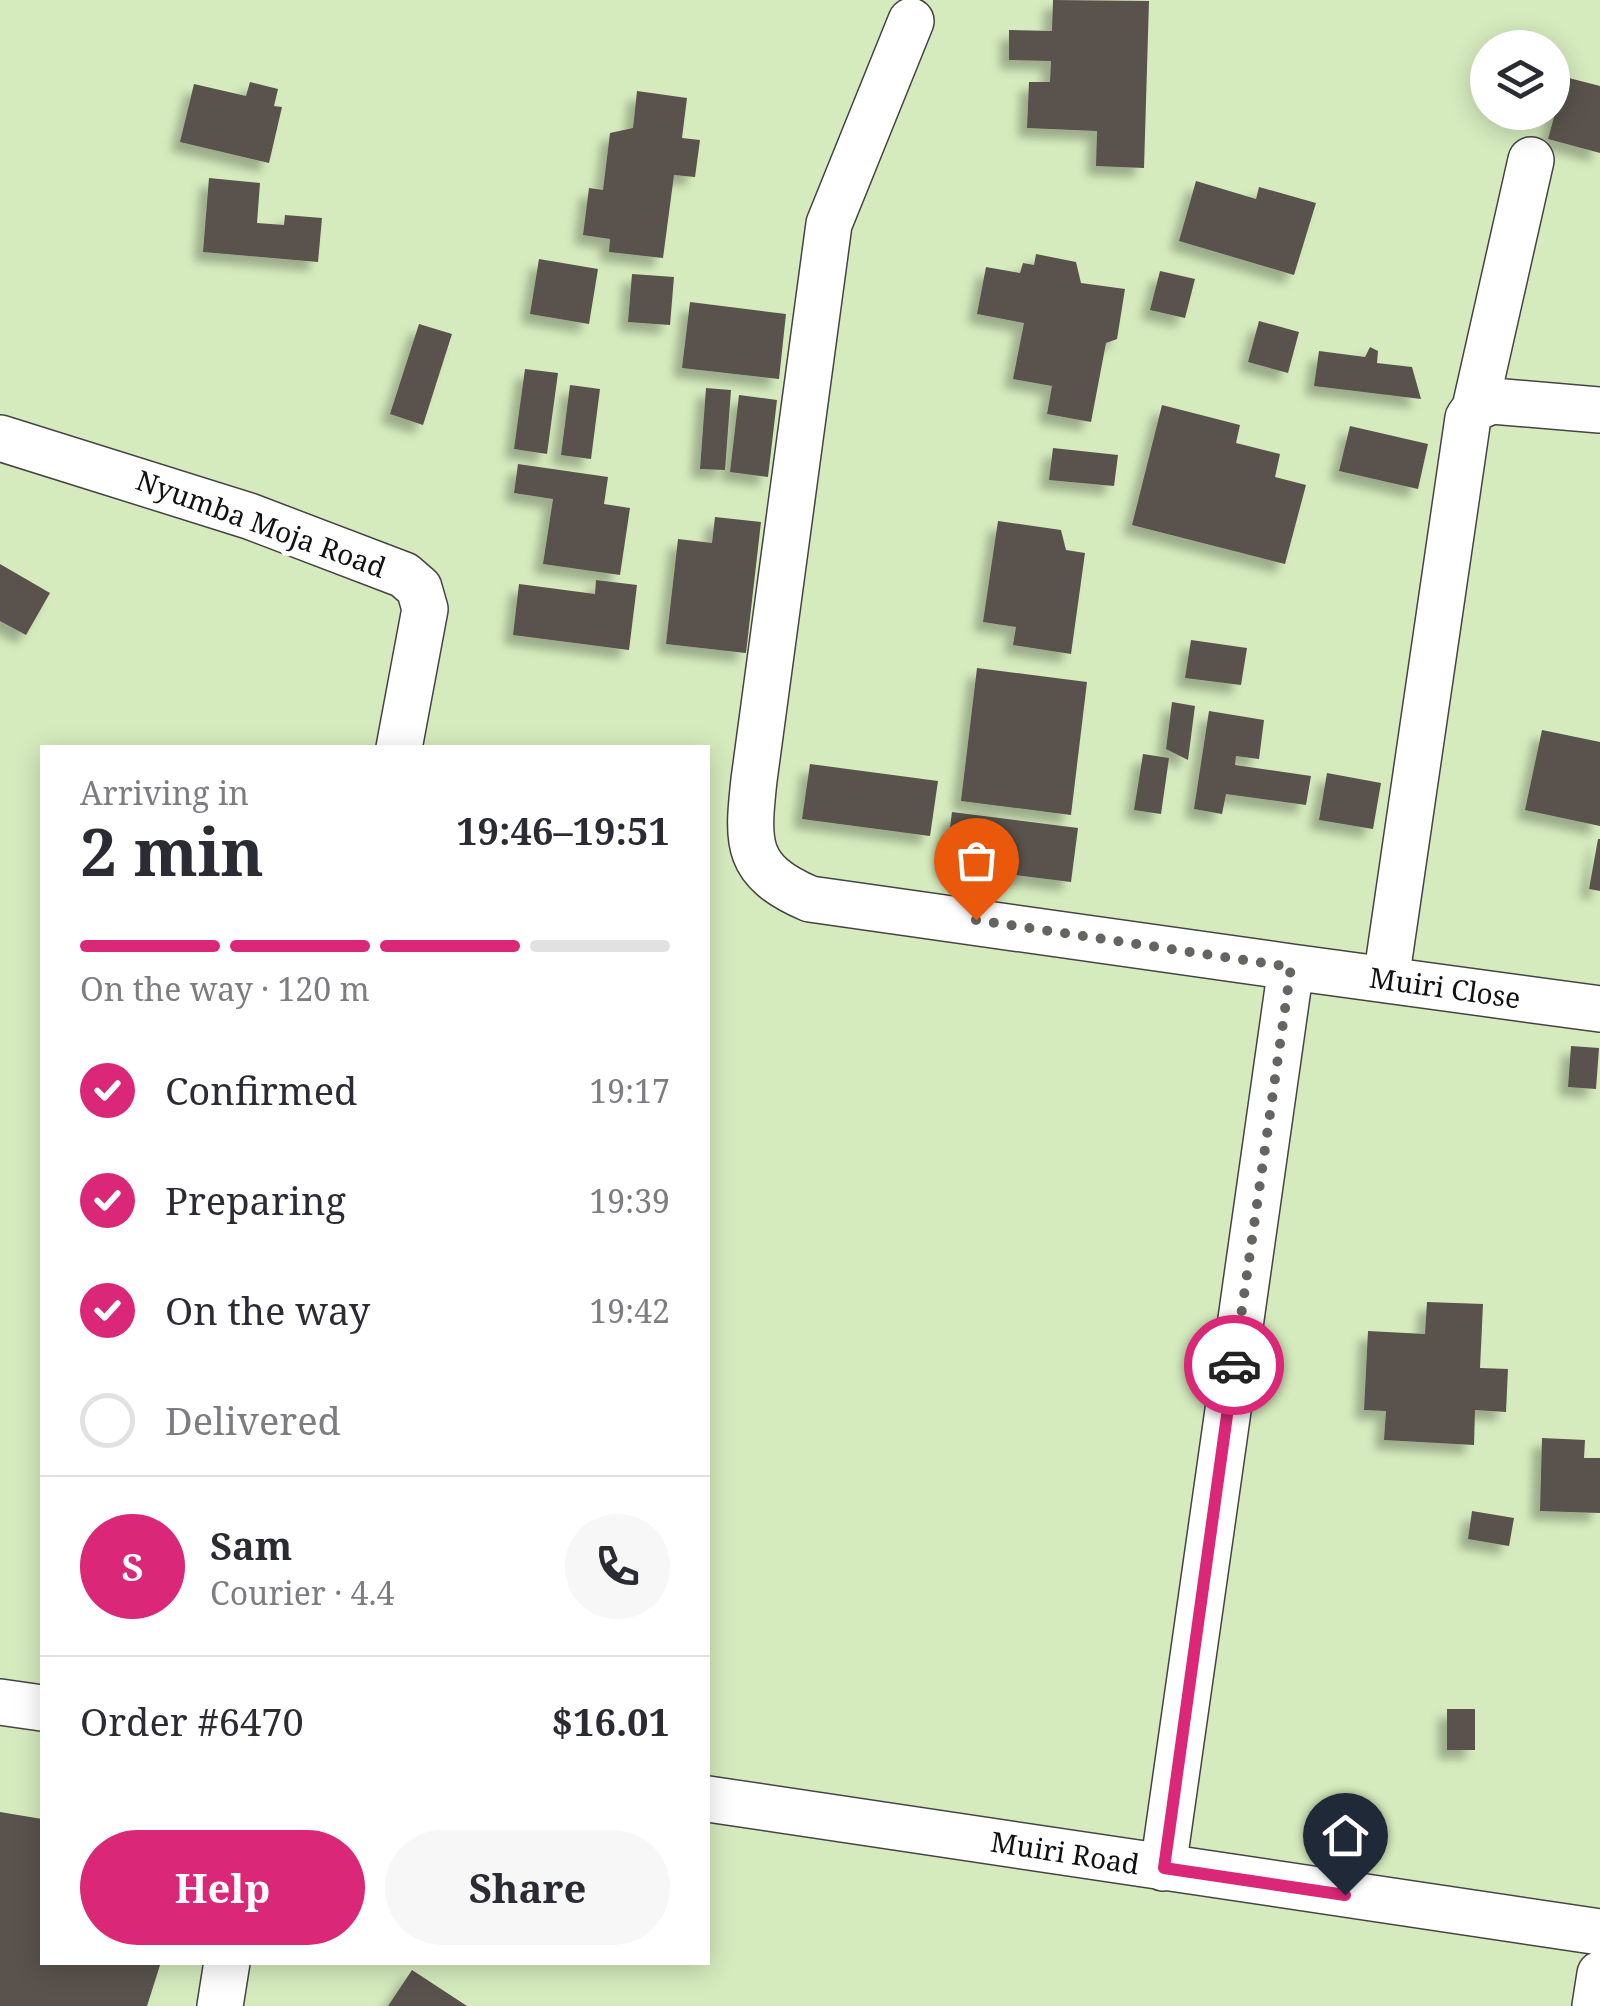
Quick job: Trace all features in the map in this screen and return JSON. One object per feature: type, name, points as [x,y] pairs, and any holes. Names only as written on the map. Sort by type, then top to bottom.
[{"type":"street","name":"Muiri Close","points":[[911,21],[829,224],[750,820],[753,856],[781,887],[810,899],[1600,1009]]},
{"type":"street","points":[[1386,980],[1468,418],[1476,408],[1530,160]]},
{"type":"street","points":[[1476,408],[1505,401],[1600,410]]},
{"type":"street","name":"Nyumba Moja Road","points":[[0,438],[249,516],[404,575],[419,588],[426,609],[401,745]]},
{"type":"street","points":[[1164,1868],[1291,967]]},
{"type":"street","points":[[0,1702],[40,1708]]},
{"type":"street","name":"Muiri Road","points":[[710,1798],[1600,1932]]},
{"type":"street","points":[[220,2006],[227,1965]]},
{"type":"street","points":[[1595,2006],[1600,1974]]},
{"type":"green space","points":[[0,0],[1600,0],[1600,2006],[0,2006]]},
{"type":"building","points":[[1053,0],[1149,1],[1144,168],[1096,166],[1097,131],[1027,128],[1029,82],[1050,82],[1051,61],[1009,60],[1009,30],[1052,31]]},
{"type":"building","points":[[1570,78],[1600,86],[1600,153],[1548,139],[1550,130],[1570,130]]},
{"type":"building","points":[[250,82],[278,89],[274,106],[282,107],[269,163],[180,142],[194,84],[246,96]]},
{"type":"building","points":[[637,91],[687,98],[682,138],[700,140],[695,177],[674,175],[663,258],[609,252],[610,239],[583,235],[589,188],[603,190],[610,133],[633,128]]},
{"type":"building","points":[[209,178],[260,183],[257,223],[284,225],[285,215],[322,218],[318,262],[203,252]]},
{"type":"building","points":[[1196,181],[1256,199],[1259,187],[1316,203],[1294,275],[1179,241]]},
{"type":"building","points":[[1036,254],[1076,262],[1081,283],[1125,289],[1117,339],[1106,343],[1091,422],[1047,414],[1052,386],[1013,379],[1024,323],[977,314],[986,267],[1020,273],[1023,263],[1034,265]]},
{"type":"building","points":[[539,259],[598,269],[589,324],[530,314]]},
{"type":"building","points":[[1160,271],[1195,279],[1185,318],[1150,310]]},
{"type":"building","points":[[632,274],[674,277],[670,325],[628,322]]},
{"type":"building","points":[[690,302],[786,314],[779,379],[682,368]]},
{"type":"building","points":[[1259,321],[1299,332],[1288,373],[1248,362]]},
{"type":"building","points":[[419,324],[452,334],[423,425],[390,414]]},
{"type":"building","points":[[1370,347],[1378,351],[1377,363],[1412,367],[1421,399],[1314,386],[1319,351],[1365,357]]},
{"type":"building","points":[[525,369],[558,373],[547,454],[514,449]]},
{"type":"building","points":[[570,385],[600,389],[591,459],[561,455]]},
{"type":"building","points":[[706,388],[731,390],[725,470],[700,469]]},
{"type":"building","points":[[739,395],[777,400],[768,477],[730,472]]},
{"type":"building","points":[[1162,405],[1240,425],[1236,443],[1280,454],[1275,477],[1306,485],[1285,564],[1132,525]]},
{"type":"building","points":[[1350,426],[1428,444],[1418,489],[1339,471]]},
{"type":"building","points":[[1053,448],[1118,455],[1114,486],[1049,480]]},
{"type":"building","points":[[518,464],[608,477],[604,504],[630,508],[620,575],[543,564],[553,499],[514,493]]},
{"type":"building","points":[[715,517],[761,522],[746,653],[666,644],[678,539],[712,543]]},
{"type":"building","points":[[998,521],[1061,530],[1066,550],[1085,553],[1071,654],[1013,645],[1016,627],[983,622]]},
{"type":"building","points":[[0,564],[50,593],[26,635],[0,621]]},
{"type":"building","points":[[596,580],[637,585],[629,650],[513,635],[519,584],[595,594]]},
{"type":"building","points":[[1191,640],[1247,648],[1241,685],[1185,678]]},
{"type":"building","points":[[977,668],[1087,682],[1071,815],[961,801]]},
{"type":"building","points":[[1172,702],[1195,706],[1188,760],[1166,749]]},
{"type":"building","points":[[1209,711],[1264,720],[1259,759],[1236,756],[1235,765],[1311,776],[1306,805],[1226,794],[1222,814],[1194,809]]},
{"type":"building","points":[[1542,730],[1600,742],[1600,826],[1525,810]]},
{"type":"building","points":[[1143,754],[1169,758],[1161,814],[1134,810]]},
{"type":"building","points":[[810,764],[938,781],[930,836],[802,819]]},
{"type":"building","points":[[1327,773],[1381,783],[1373,829],[1319,820]]},
{"type":"building","points":[[952,812],[1078,828],[1071,882],[945,866]]},
{"type":"building","points":[[1600,839],[1600,891],[1589,889]]},
{"type":"building","points":[[1571,1046],[1599,1048],[1596,1089],[1568,1087]]},
{"type":"building","points":[[1427,1302],[1483,1304],[1480,1368],[1508,1369],[1506,1412],[1475,1410],[1474,1445],[1384,1440],[1386,1411],[1364,1410],[1368,1331],[1425,1334]]},
{"type":"building","points":[[1542,1438],[1585,1440],[1584,1458],[1600,1458],[1600,1513],[1540,1511]]},
{"type":"building","points":[[1472,1511],[1514,1518],[1509,1546],[1468,1539]]},
{"type":"building","points":[[1447,1709],[1475,1709],[1475,1750],[1447,1750]]},
{"type":"building","points":[[0,1812],[40,1819],[40,1965],[160,1965],[147,2006],[0,2006]]},
{"type":"building","points":[[412,1970],[467,2006],[388,2006]]},
{"type":"way so far","points":[[976,920],[1291,967],[1234,1365]]},
{"type":"route","points":[[1234,1365],[1164,1868],[1345,1895]]}]
